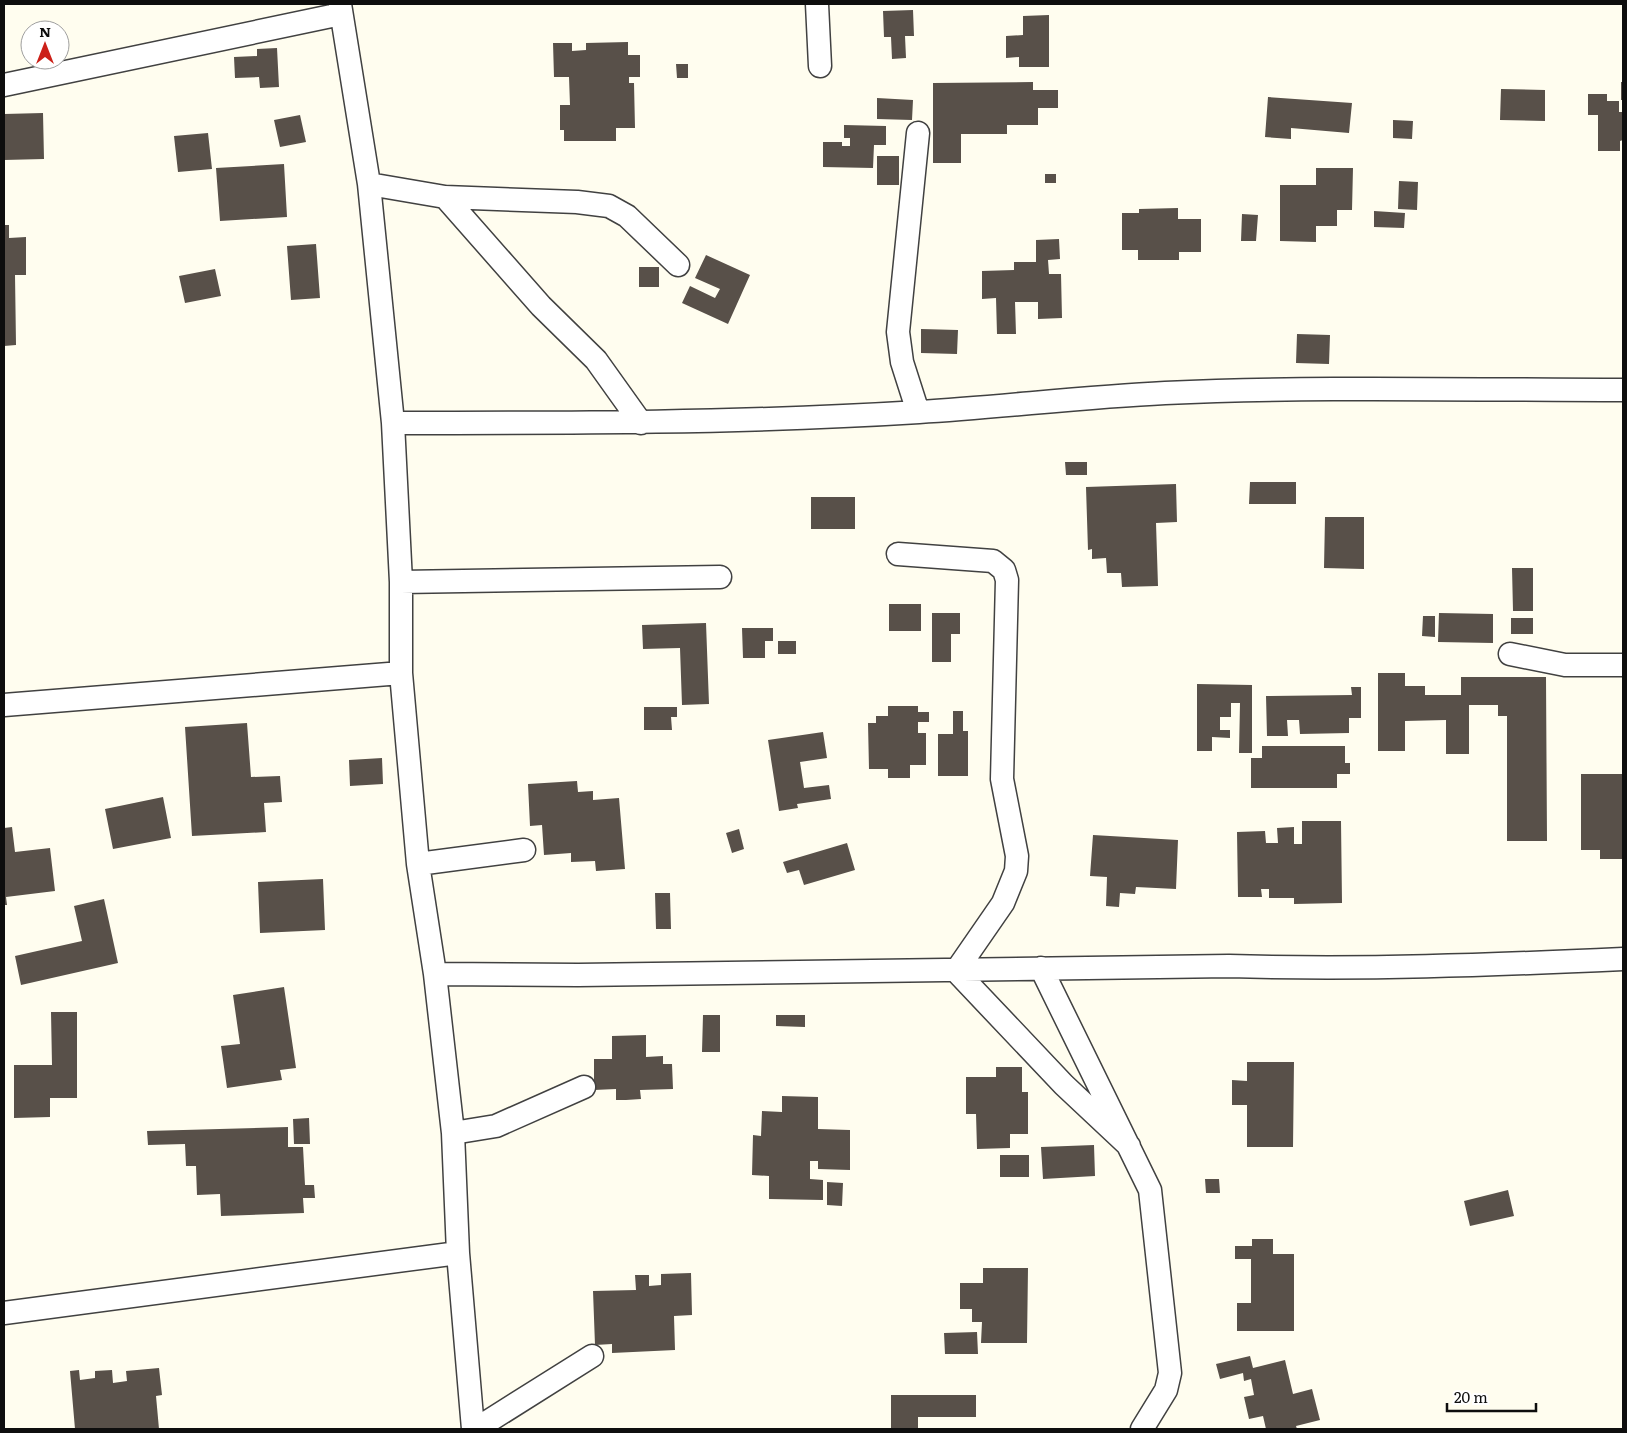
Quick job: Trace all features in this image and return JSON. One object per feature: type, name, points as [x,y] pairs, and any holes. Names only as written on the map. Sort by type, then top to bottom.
[{"type":"street","points":[[817,4],[820,66]]},
{"type":"street","points":[[4,85],[340,9],[369,184],[393,422],[401,582],[401,673],[418,864],[435,974],[453,1133],[458,1253],[475,1429],[592,1356]]},
{"type":"street","points":[[918,133],[898,332],[902,362],[918,412]]},
{"type":"street","points":[[369,184],[445,197],[577,202],[609,206],[627,216],[678,265]]},
{"type":"street","points":[[445,197],[541,306],[596,360],[641,422]]},
{"type":"street","points":[[393,422],[641,422],[918,412],[1165,393],[1337,389],[1623,390]]},
{"type":"street","points":[[898,554],[993,561],[1004,570],[1007,580],[1002,779],[1017,856],[1016,871],[1003,902],[956,971]]},
{"type":"street","points":[[401,582],[720,577]]},
{"type":"street","points":[[1510,654],[1565,666],[1623,665]]},
{"type":"street","points":[[4,705],[401,673]]},
{"type":"street","points":[[418,864],[524,850]]},
{"type":"street","points":[[435,974],[956,971],[1229,966],[1320,969],[1443,968],[1623,959]]},
{"type":"street","points":[[1041,968],[1150,1190],[1170,1373],[1166,1390],[1142,1429]]},
{"type":"street","points":[[956,971],[1064,1085],[1129,1146]]},
{"type":"street","points":[[453,1133],[496,1126],[584,1087]]},
{"type":"street","points":[[4,1313],[458,1253]]},
{"type":"building","points":[[913,10],[914,36],[905,36],[906,58],[892,59],[891,37],[884,37],[883,11]]},
{"type":"building","points":[[1049,15],[1049,67],[1019,67],[1019,57],[1006,58],[1006,36],[1023,35],[1023,16]]},
{"type":"building","points":[[628,42],[628,55],[640,55],[640,77],[629,77],[629,83],[634,83],[635,128],[616,128],[616,141],[564,141],[564,130],[560,130],[560,105],[570,105],[569,77],[554,77],[553,43],[572,43],[572,51],[586,50],[586,43]]},
{"type":"building","points":[[277,48],[279,87],[260,88],[259,77],[235,78],[234,57],[257,56],[257,49]]},
{"type":"building","points":[[676,64],[688,64],[688,78],[677,78]]},
{"type":"building","points":[[1033,82],[1033,90],[1058,90],[1058,108],[1038,108],[1038,125],[1007,125],[1007,134],[961,134],[961,163],[933,163],[933,83]]},
{"type":"building","points":[[1621,82],[1623,82],[1623,100],[1621,100]]},
{"type":"building","points":[[1501,89],[1545,90],[1545,121],[1500,120]]},
{"type":"building","points":[[1588,94],[1607,94],[1607,101],[1619,101],[1619,112],[1623,112],[1623,140],[1620,141],[1620,151],[1598,151],[1598,115],[1588,115]]},
{"type":"building","points":[[1268,97],[1352,103],[1349,133],[1291,128],[1291,139],[1265,137]]},
{"type":"building","points":[[877,98],[913,100],[912,120],[877,119]]},
{"type":"building","points":[[43,113],[44,159],[4,160],[4,114]]},
{"type":"building","points":[[300,115],[306,142],[280,147],[274,120]]},
{"type":"building","points":[[1393,120],[1413,121],[1412,139],[1393,138]]},
{"type":"building","points":[[844,125],[886,126],[886,145],[874,145],[873,168],[823,167],[823,142],[842,142],[842,146],[850,146],[850,138],[844,138]]},
{"type":"building","points":[[208,133],[212,169],[178,172],[174,136]]},
{"type":"building","points":[[877,156],[899,156],[899,185],[877,185]]},
{"type":"building","points":[[284,164],[287,217],[220,221],[216,168]]},
{"type":"building","points":[[1316,168],[1353,168],[1352,210],[1337,210],[1337,226],[1316,226],[1316,242],[1280,241],[1280,185],[1316,185]]},
{"type":"building","points":[[1045,174],[1056,174],[1056,183],[1045,183]]},
{"type":"building","points":[[1399,181],[1418,182],[1417,210],[1398,209]]},
{"type":"building","points":[[1178,208],[1178,219],[1201,219],[1201,252],[1179,252],[1179,260],[1138,260],[1138,250],[1122,250],[1122,213],[1139,213],[1139,209]]},
{"type":"building","points":[[1374,211],[1405,213],[1404,228],[1374,227]]},
{"type":"building","points":[[1242,214],[1258,215],[1256,241],[1241,241]]},
{"type":"building","points":[[4,225],[9,225],[9,238],[26,237],[26,275],[15,275],[16,345],[4,346]]},
{"type":"building","points":[[1059,239],[1060,259],[1048,260],[1049,274],[1061,274],[1062,318],[1038,319],[1038,302],[1015,302],[1016,334],[997,334],[996,298],[982,299],[982,271],[1014,270],[1014,262],[1036,262],[1036,240]]},
{"type":"building","points":[[316,244],[320,298],[291,300],[287,246]]},
{"type":"building","points":[[706,255],[750,275],[728,324],[682,303],[690,286],[715,298],[720,289],[695,278]]},
{"type":"building","points":[[639,267],[659,267],[659,287],[639,287]]},
{"type":"building","points":[[215,269],[221,296],[185,303],[179,276]]},
{"type":"building","points":[[921,329],[958,330],[957,354],[921,353]]},
{"type":"building","points":[[1297,334],[1330,335],[1329,364],[1296,363]]},
{"type":"building","points":[[1065,462],[1087,462],[1087,475],[1066,475]]},
{"type":"building","points":[[1250,482],[1296,482],[1296,504],[1249,504]]},
{"type":"building","points":[[1176,484],[1177,522],[1156,523],[1158,586],[1122,587],[1121,573],[1107,573],[1106,558],[1092,559],[1092,549],[1088,550],[1086,487]]},
{"type":"building","points":[[811,497],[855,497],[855,529],[811,529]]},
{"type":"building","points":[[1325,517],[1364,517],[1364,569],[1324,568]]},
{"type":"building","points":[[1512,568],[1533,568],[1533,611],[1513,611]]},
{"type":"building","points":[[889,604],[921,604],[921,631],[889,631]]},
{"type":"building","points":[[932,613],[960,613],[960,634],[951,634],[951,662],[932,662]]},
{"type":"building","points":[[1439,613],[1493,614],[1493,643],[1438,642]]},
{"type":"building","points":[[1423,616],[1435,616],[1435,637],[1422,636]]},
{"type":"building","points":[[1511,618],[1533,618],[1533,634],[1511,634]]},
{"type":"building","points":[[706,623],[709,704],[682,705],[680,648],[643,649],[642,625]]},
{"type":"building","points":[[742,628],[773,628],[773,641],[765,641],[765,658],[743,658]]},
{"type":"building","points":[[778,641],[796,641],[796,654],[778,654]]},
{"type":"building","points":[[1378,673],[1405,673],[1405,686],[1425,686],[1425,695],[1461,695],[1461,677],[1546,677],[1547,841],[1507,841],[1507,716],[1498,716],[1498,705],[1469,705],[1469,754],[1446,754],[1446,720],[1405,721],[1405,751],[1378,751]]},
{"type":"building","points":[[1197,684],[1252,685],[1252,753],[1239,753],[1240,703],[1231,703],[1231,717],[1220,717],[1220,730],[1230,730],[1230,738],[1212,737],[1212,751],[1197,751]]},
{"type":"building","points":[[1351,687],[1361,687],[1361,718],[1349,718],[1349,733],[1300,734],[1299,720],[1287,720],[1288,736],[1267,736],[1266,696],[1352,695]]},
{"type":"building","points":[[888,706],[918,706],[918,712],[929,712],[929,722],[918,722],[918,733],[926,733],[926,765],[910,765],[910,778],[888,778],[888,769],[869,769],[868,723],[876,723],[876,716],[888,716]]},
{"type":"building","points":[[644,707],[677,707],[677,717],[671,717],[672,730],[644,730]]},
{"type":"building","points":[[953,711],[963,711],[963,731],[968,731],[968,776],[938,776],[938,734],[953,734]]},
{"type":"building","points":[[247,723],[251,777],[280,776],[282,802],[264,803],[266,832],[192,836],[185,727]]},
{"type":"building","points":[[823,732],[827,758],[800,762],[804,788],[829,785],[831,799],[797,804],[798,808],[779,811],[768,740]]},
{"type":"building","points":[[1262,746],[1345,746],[1345,763],[1350,763],[1350,774],[1337,774],[1337,788],[1251,788],[1251,758],[1262,758]]},
{"type":"building","points":[[382,758],[383,784],[350,786],[349,760]]},
{"type":"building","points":[[1581,774],[1623,774],[1623,859],[1600,859],[1600,850],[1581,850]]},
{"type":"building","points":[[577,781],[578,792],[593,791],[593,800],[619,798],[625,869],[596,871],[595,861],[571,862],[571,853],[544,855],[542,825],[530,826],[528,784]]},
{"type":"building","points":[[163,797],[171,838],[113,849],[105,809]]},
{"type":"building","points":[[1302,821],[1341,821],[1342,903],[1294,904],[1294,898],[1269,898],[1269,889],[1261,889],[1262,897],[1238,897],[1237,832],[1265,831],[1266,843],[1278,843],[1277,828],[1294,827],[1294,844],[1302,844]]},
{"type":"building","points":[[12,827],[15,852],[50,848],[55,891],[6,897],[7,905],[4,905],[4,828]]},
{"type":"building","points":[[739,829],[744,849],[732,853],[726,833]]},
{"type":"building","points":[[1093,835],[1178,840],[1176,889],[1136,887],[1135,894],[1120,893],[1119,907],[1106,906],[1107,877],[1090,876]]},
{"type":"building","points":[[847,843],[855,870],[804,885],[799,870],[787,873],[783,862]]},
{"type":"building","points":[[323,879],[325,930],[260,933],[258,882]]},
{"type":"building","points":[[655,893],[670,893],[671,929],[656,929]]},
{"type":"building","points":[[104,899],[118,963],[21,985],[15,956],[82,941],[74,906]]},
{"type":"building","points":[[284,987],[296,1068],[280,1070],[282,1080],[227,1088],[221,1046],[240,1044],[233,995]]},
{"type":"building","points":[[51,1012],[77,1012],[77,1098],[50,1098],[50,1117],[14,1118],[14,1065],[52,1065]]},
{"type":"building","points":[[703,1015],[720,1015],[720,1052],[702,1052]]},
{"type":"building","points":[[776,1015],[805,1015],[805,1027],[776,1026]]},
{"type":"building","points":[[646,1035],[646,1057],[663,1056],[663,1064],[672,1064],[673,1089],[640,1090],[641,1099],[626,1100],[616,1100],[616,1089],[594,1090],[594,1059],[612,1059],[612,1036]]},
{"type":"building","points":[[1247,1062],[1294,1062],[1293,1147],[1247,1147],[1247,1105],[1232,1105],[1232,1080],[1247,1081]]},
{"type":"building","points":[[996,1067],[1022,1067],[1022,1092],[1028,1092],[1028,1134],[1010,1134],[1010,1148],[977,1149],[976,1114],[966,1114],[966,1077],[996,1077]]},
{"type":"building","points":[[782,1096],[818,1097],[818,1129],[850,1130],[850,1170],[818,1169],[818,1161],[810,1161],[810,1179],[823,1180],[823,1200],[769,1199],[769,1176],[752,1175],[753,1135],[761,1136],[762,1111],[782,1112]]},
{"type":"building","points":[[309,1118],[310,1144],[294,1144],[293,1119]]},
{"type":"building","points":[[288,1127],[288,1147],[303,1147],[305,1185],[314,1185],[315,1198],[303,1198],[304,1213],[221,1216],[220,1194],[197,1195],[196,1166],[186,1166],[185,1144],[148,1145],[147,1131]]},
{"type":"building","points":[[1094,1145],[1095,1176],[1043,1179],[1041,1147]]},
{"type":"building","points":[[1000,1155],[1029,1155],[1029,1177],[1000,1177]]},
{"type":"building","points":[[1205,1179],[1219,1179],[1220,1193],[1206,1193]]},
{"type":"building","points":[[827,1182],[843,1183],[842,1206],[827,1205]]},
{"type":"building","points":[[1508,1190],[1514,1216],[1470,1226],[1464,1201]]},
{"type":"building","points":[[1252,1239],[1273,1239],[1273,1254],[1294,1254],[1294,1331],[1237,1331],[1237,1303],[1251,1303],[1251,1259],[1235,1259],[1235,1246],[1252,1246]]},
{"type":"building","points":[[983,1268],[1028,1268],[1027,1343],[981,1343],[982,1322],[972,1322],[972,1309],[960,1309],[960,1283],[983,1283]]},
{"type":"building","points":[[691,1273],[692,1315],[674,1316],[675,1350],[612,1353],[612,1344],[595,1345],[593,1291],[636,1290],[635,1275],[649,1275],[649,1286],[661,1285],[661,1274]]},
{"type":"building","points":[[977,1332],[978,1354],[945,1354],[944,1333]]},
{"type":"building","points":[[1250,1356],[1253,1368],[1285,1360],[1293,1394],[1312,1389],[1320,1420],[1296,1426],[1297,1429],[1266,1429],[1263,1416],[1249,1419],[1244,1397],[1254,1395],[1251,1379],[1244,1381],[1243,1373],[1220,1379],[1216,1364]]},
{"type":"building","points":[[159,1368],[162,1395],[156,1396],[159,1429],[75,1429],[70,1371],[79,1370],[80,1380],[95,1378],[95,1371],[112,1370],[113,1383],[127,1381],[126,1371]]},
{"type":"building","points":[[891,1395],[976,1395],[976,1417],[918,1417],[918,1429],[891,1429]]}]
